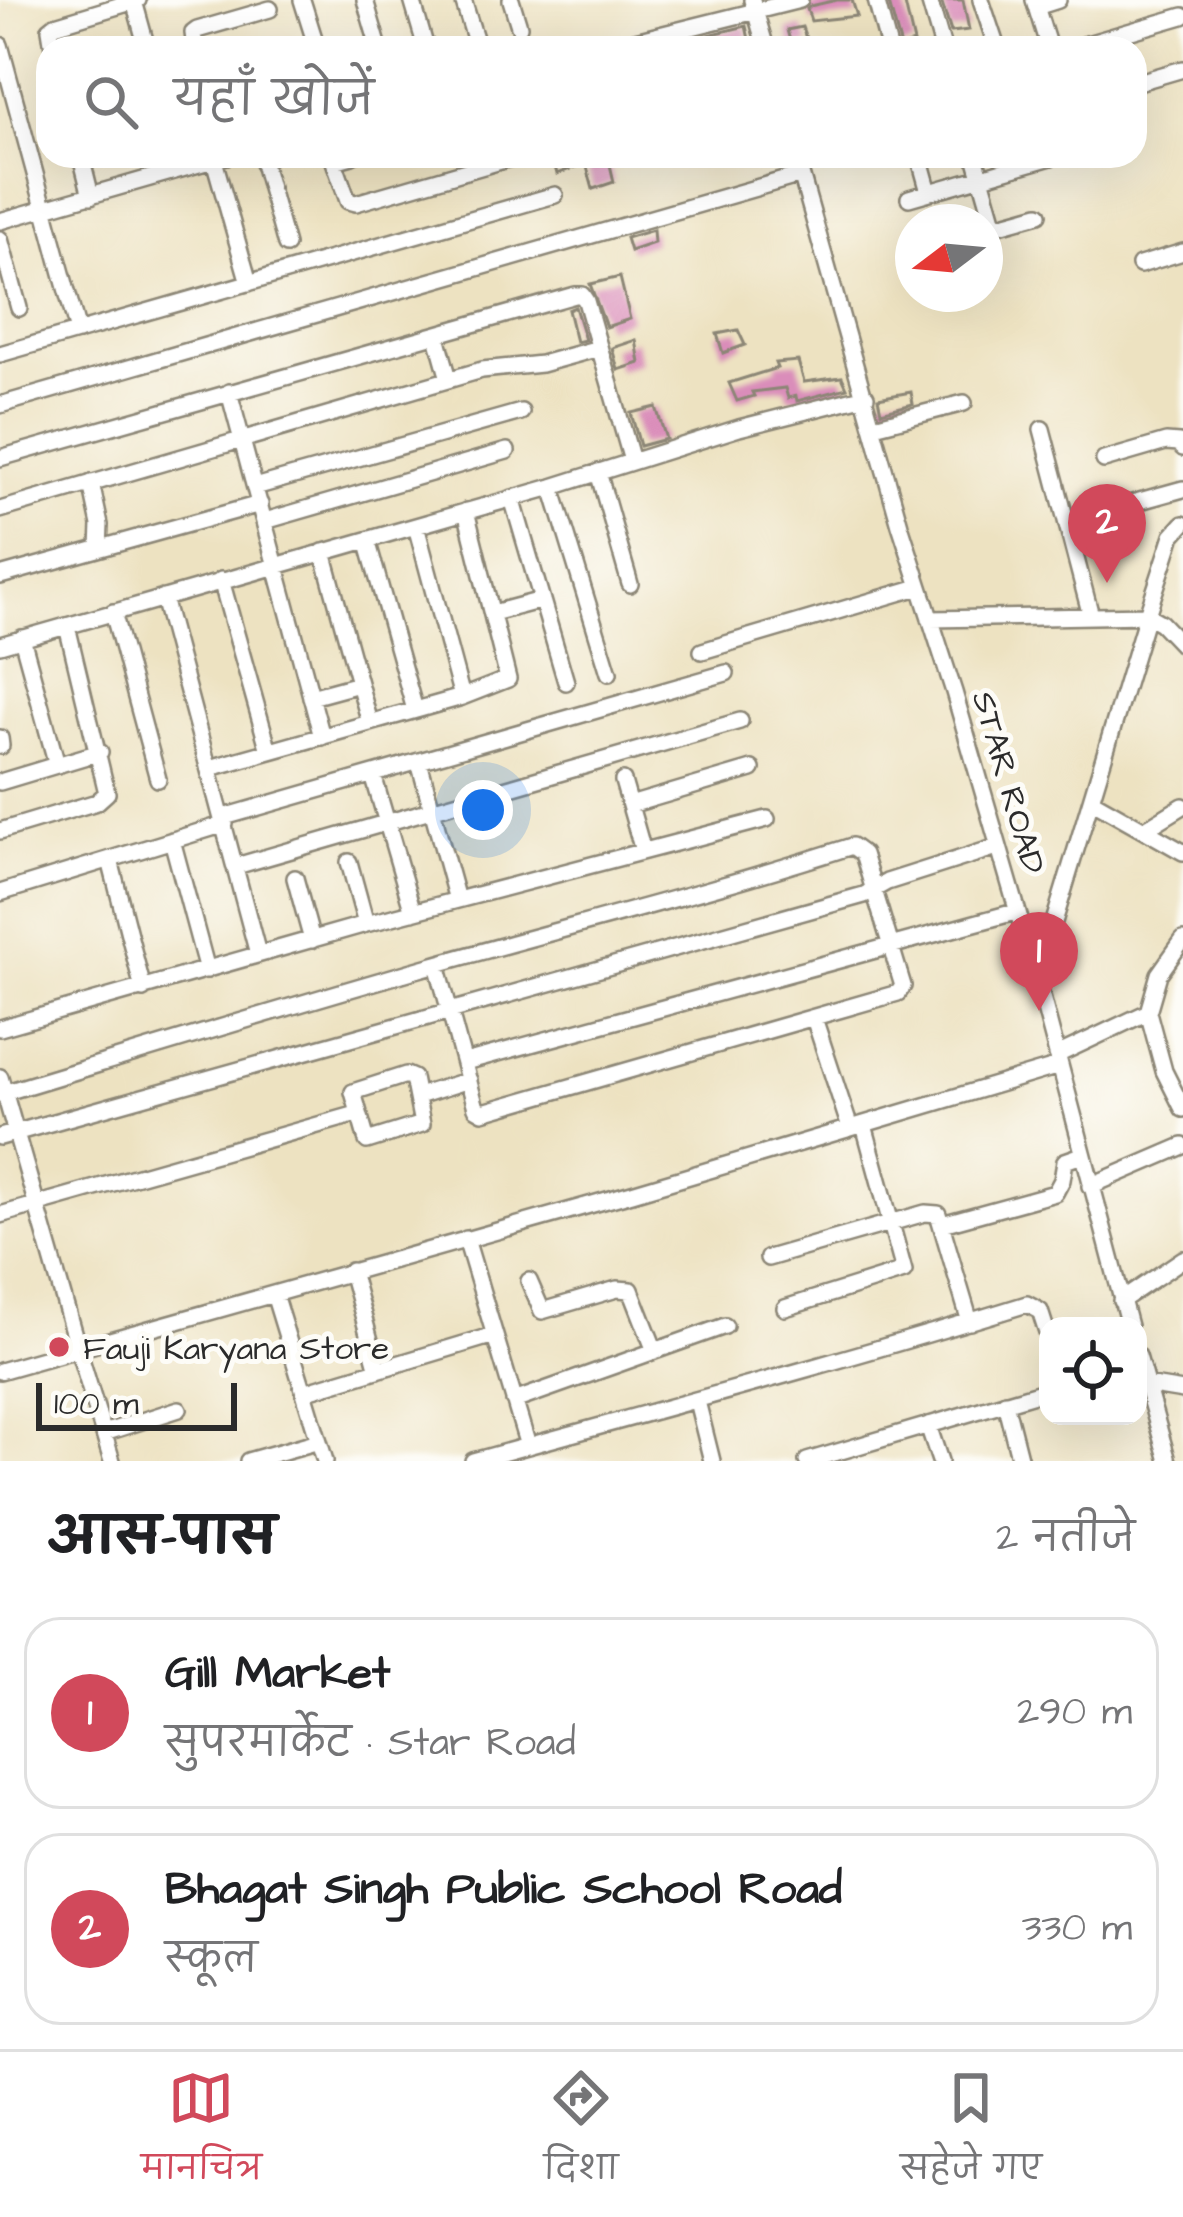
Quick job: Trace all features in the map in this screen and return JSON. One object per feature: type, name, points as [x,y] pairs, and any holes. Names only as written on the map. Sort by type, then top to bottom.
[{"type":"street","points":[[302,0],[313,36]]},
{"type":"street","points":[[365,0],[376,36]]},
{"type":"street","points":[[412,0],[422,36]]},
{"type":"street","points":[[463,0],[474,36]]},
{"type":"street","points":[[511,0],[519,26]]},
{"type":"street","points":[[652,36],[754,6],[800,0]]},
{"type":"street","points":[[876,0],[886,36]]},
{"type":"street","points":[[929,0],[940,36]]},
{"type":"street","points":[[981,0],[993,36]]},
{"type":"street","points":[[1045,36],[1035,3],[1058,0]]},
{"type":"street","points":[[51,36],[55,25],[136,1],[144,36]]},
{"type":"street","points":[[754,6],[763,36]]},
{"type":"street","points":[[193,36],[197,30],[270,8]]},
{"type":"street","points":[[1114,36],[1183,16]]},
{"type":"street","points":[[0,45],[78,332]]},
{"type":"street","points":[[1147,79],[1183,68]]},
{"type":"street","points":[[84,168],[92,196]]},
{"type":"street","points":[[0,221],[92,196],[168,168]]},
{"type":"street","points":[[225,168],[249,283]]},
{"type":"street","points":[[264,168],[286,245]]},
{"type":"street","points":[[336,168],[348,201],[356,203],[477,168]]},
{"type":"street","name":"STAR ROAD","points":[[799,168],[1037,978],[1126,1317]]},
{"type":"street","points":[[922,168],[929,192]]},
{"type":"street","points":[[979,168],[986,204]]},
{"type":"street","points":[[909,198],[1013,168]]},
{"type":"street","points":[[0,405],[801,175]]},
{"type":"street","points":[[0,354],[555,195]]},
{"type":"street","points":[[1003,224],[1039,214]]},
{"type":"street","points":[[0,239],[19,308]]},
{"type":"street","points":[[1140,265],[1183,252]]},
{"type":"street","points":[[0,458],[582,295],[632,461]]},
{"type":"street","points":[[437,335],[448,379]]},
{"type":"street","points":[[0,509],[448,379],[500,366],[541,364],[599,348]]},
{"type":"street","points":[[229,392],[322,737]]},
{"type":"street","points":[[0,645],[866,395]]},
{"type":"street","points":[[874,426],[964,404]]},
{"type":"street","points":[[255,487],[521,412]]},
{"type":"street","points":[[1042,429],[1091,616]]},
{"type":"street","points":[[1104,460],[1174,441],[1183,448]]},
{"type":"street","points":[[0,576],[507,451]]},
{"type":"street","points":[[598,472],[629,584]]},
{"type":"street","points":[[92,483],[100,548]]},
{"type":"street","points":[[552,487],[609,673]]},
{"type":"street","points":[[1118,508],[1183,489]]},
{"type":"street","points":[[512,498],[566,682]]},
{"type":"street","points":[[210,768],[463,697],[508,679],[466,511]]},
{"type":"street","points":[[1037,978],[1147,615],[1173,535],[1183,524]]},
{"type":"street","points":[[416,526],[463,697]]},
{"type":"street","points":[[367,540],[415,710]]},
{"type":"street","points":[[322,552],[370,723]]},
{"type":"street","points":[[221,580],[269,751]]},
{"type":"street","points":[[702,651],[919,587]]},
{"type":"street","points":[[164,598],[258,955]]},
{"type":"street","points":[[494,613],[542,600]]},
{"type":"street","points":[[113,612],[158,779]]},
{"type":"street","points":[[930,619],[1147,615],[1161,622],[1183,646]]},
{"type":"street","points":[[0,831],[104,799],[108,783],[67,626]]},
{"type":"street","points":[[22,638],[57,765]]},
{"type":"street","points":[[0,893],[224,820],[726,673]]},
{"type":"street","points":[[311,697],[359,684]]},
{"type":"street","points":[[236,866],[740,721]]},
{"type":"street","points":[[0,782],[100,752]]},
{"type":"street","points":[[418,762],[457,900]]},
{"type":"street","points":[[630,805],[752,769]]},
{"type":"street","points":[[373,775],[413,912]]},
{"type":"street","points":[[623,781],[644,851]]},
{"type":"street","points":[[1091,800],[1183,851]]},
{"type":"street","points":[[1144,830],[1183,806]]},
{"type":"street","points":[[0,1028],[766,819]]},
{"type":"street","points":[[172,840],[207,970]]},
{"type":"street","points":[[112,1461],[37,1204],[8,1136],[2,1088],[437,964],[706,892],[852,846],[860,849],[874,888],[902,991],[484,1112],[476,1108],[437,964]]},
{"type":"street","points":[[8,1136],[864,895],[997,847]]},
{"type":"street","points":[[110,860],[143,988]]},
{"type":"street","points":[[349,862],[365,925]]},
{"type":"street","points":[[295,878],[312,940]]},
{"type":"street","points":[[465,1062],[1015,912]]},
{"type":"street","points":[[1183,940],[1160,974],[1148,1012],[1151,1034],[1183,1109]]},
{"type":"street","points":[[0,1371],[857,1126],[1058,1060],[1148,1012]]},
{"type":"street","points":[[785,1308],[904,1271],[892,1223],[814,1018]]},
{"type":"street","points":[[411,1075],[422,1124],[367,1141],[356,1114],[352,1092],[411,1075]]},
{"type":"street","points":[[418,1096],[470,1080]]},
{"type":"street","points":[[0,1215],[356,1114]]},
{"type":"street","points":[[1090,1186],[1183,1146]]},
{"type":"street","points":[[942,1224],[1055,1193],[1065,1162],[1082,1155]]},
{"type":"street","points":[[767,1258],[938,1214],[970,1322]]},
{"type":"street","points":[[466,1239],[528,1446]]},
{"type":"street","points":[[1121,1301],[1183,1259]]},
{"type":"street","points":[[351,1271],[378,1370]]},
{"type":"street","points":[[530,1281],[542,1311],[617,1289],[631,1290],[655,1351]]},
{"type":"street","points":[[274,1294],[325,1461]]},
{"type":"street","points":[[473,1461],[1032,1304],[1042,1317]]},
{"type":"street","points":[[514,1401],[725,1326]]},
{"type":"street","points":[[304,1392],[494,1335]]},
{"type":"street","points":[[1168,1461],[1147,1385],[1183,1391]]},
{"type":"street","points":[[807,1461],[863,1453],[928,1425],[1039,1393]]},
{"type":"street","points":[[697,1401],[712,1461]]},
{"type":"street","points":[[1005,1402],[1020,1461]]},
{"type":"street","points":[[104,1433],[179,1409]]},
{"type":"street","points":[[928,1425],[940,1461]]},
{"type":"street","points":[[248,1461],[319,1441]]},
{"type":"building","points":[[852,0],[857,16],[811,21],[810,6]]},
{"type":"building","points":[[888,0],[904,0],[912,36],[898,36]]},
{"type":"building","points":[[941,0],[963,0],[969,30],[951,32]]},
{"type":"building","points":[[746,26],[748,36],[704,36]]},
{"type":"building","points":[[802,27],[805,36],[789,36],[787,30]]},
{"type":"building","points":[[587,168],[611,168],[614,182],[593,189]]},
{"type":"building","points":[[653,230],[654,243],[630,251],[626,238]]},
{"type":"building","points":[[620,277],[630,319],[606,327],[590,284]]},
{"type":"building","points":[[575,307],[585,340],[576,342],[568,310]]},
{"type":"building","points":[[738,330],[745,345],[723,353],[717,334]]},
{"type":"building","points":[[636,340],[640,363],[618,370],[612,348]]},
{"type":"building","points":[[798,361],[804,382],[842,377],[847,388],[797,401],[796,396],[788,398],[785,388],[752,392],[754,396],[737,401],[729,383],[777,368],[775,363]]},
{"type":"building","points":[[911,392],[913,404],[881,412],[878,398]]},
{"type":"building","points":[[656,407],[666,439],[640,446],[631,413]]},
{"type":"place","name":"Bhagat Singh Public School Road","points":[[1107,583]]},
{"type":"place","name":"Gill Market","points":[[1039,1011]]},
{"type":"place","name":"Fauji Karyana Store","points":[[59,1347]]}]
